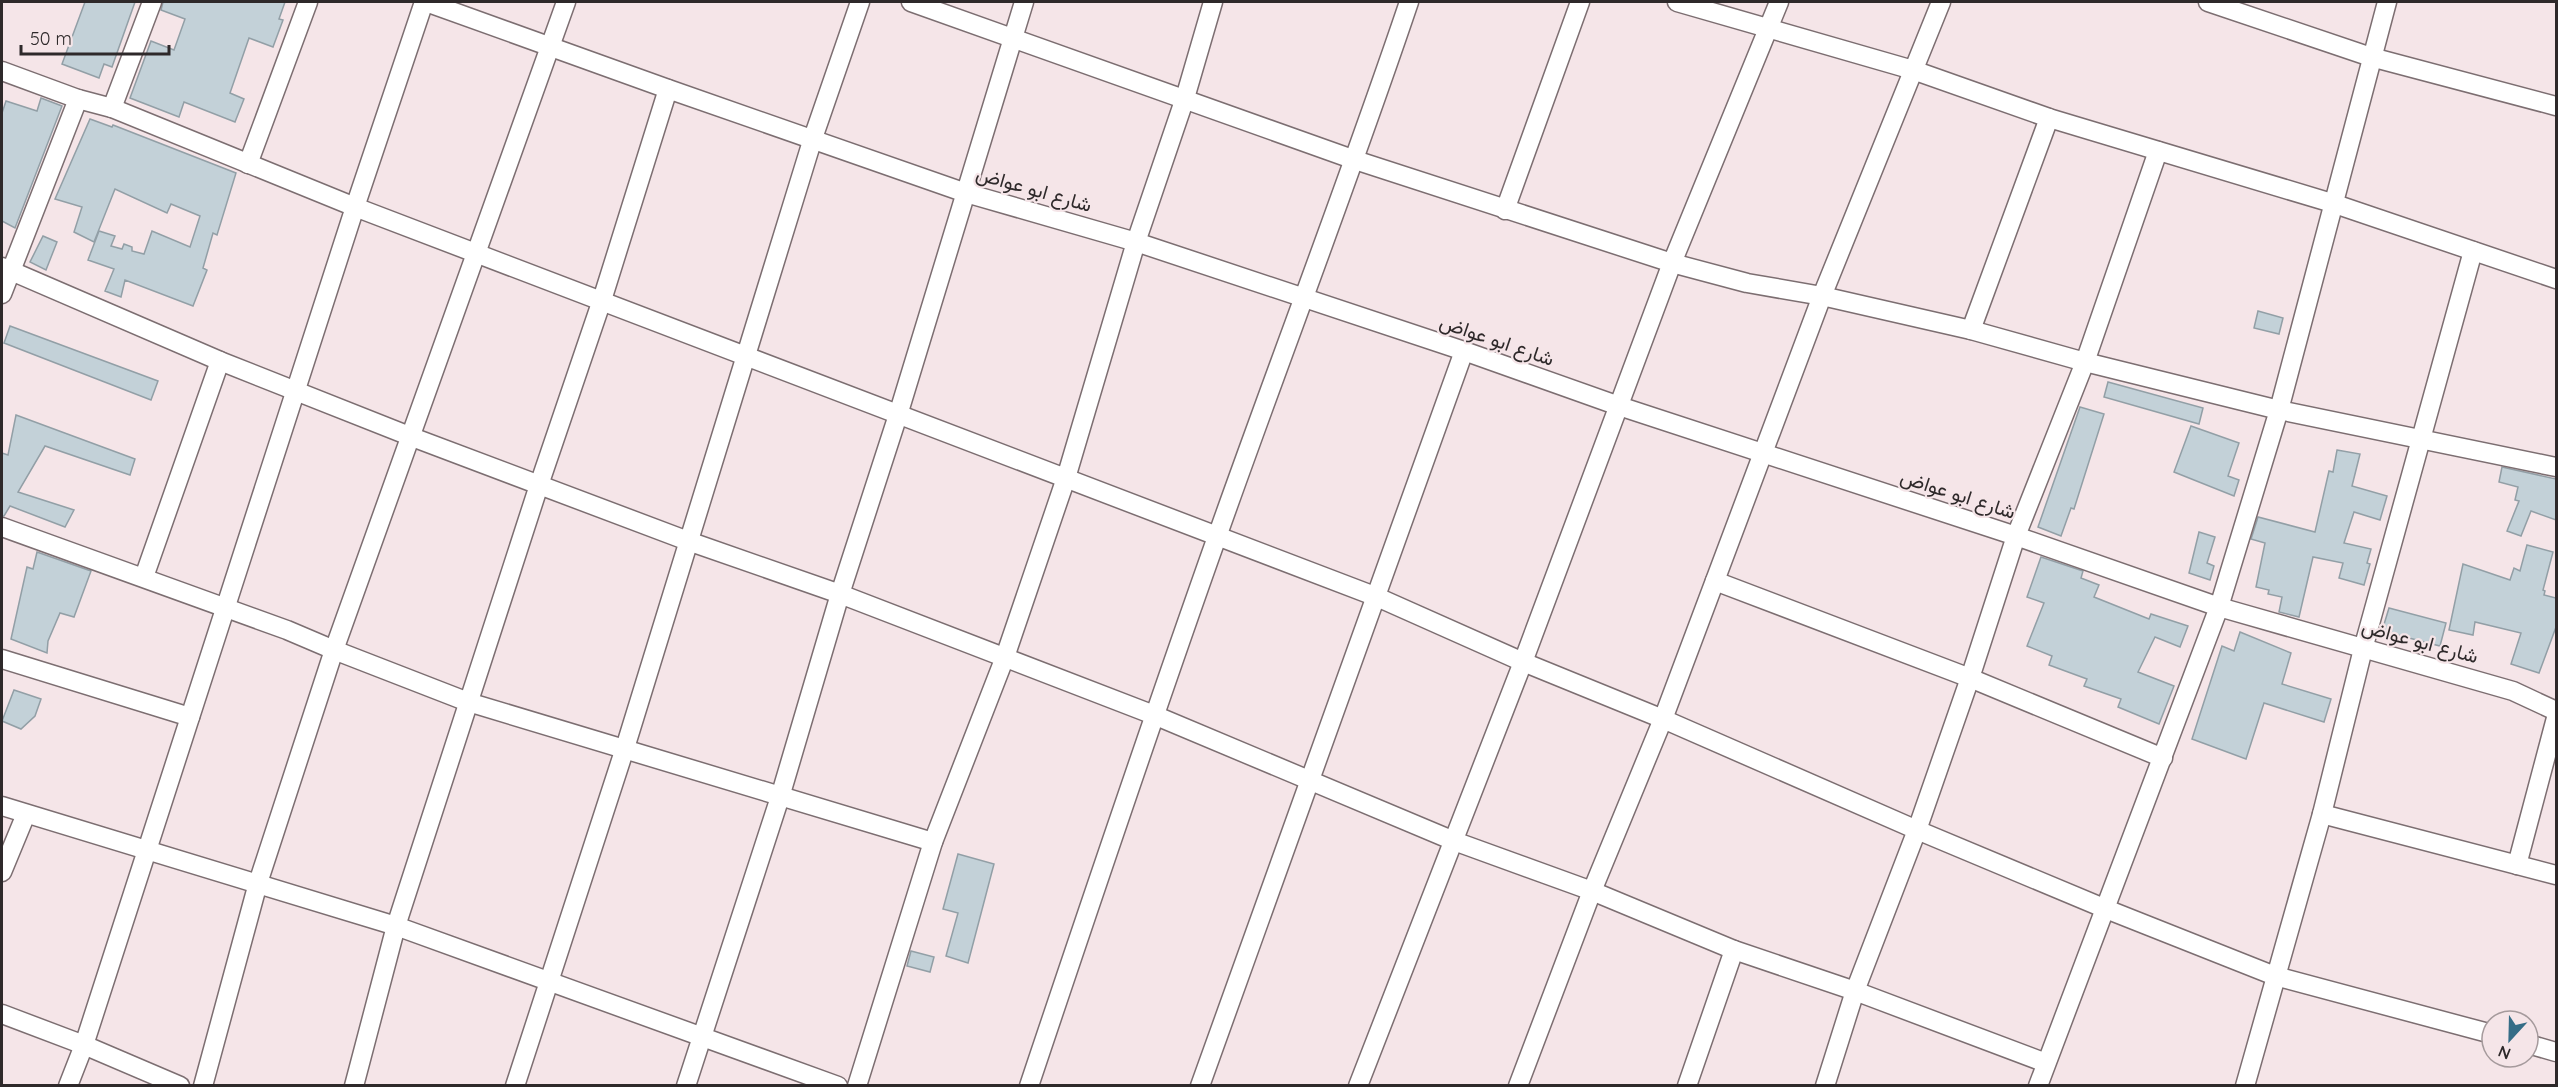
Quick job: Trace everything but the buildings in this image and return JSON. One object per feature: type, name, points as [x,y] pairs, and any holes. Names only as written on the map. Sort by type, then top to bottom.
[{"type":"street","points":[[112,108],[152,2]]},
{"type":"street","points":[[248,164],[308,2]]},
{"type":"street","points":[[68,1086],[84,1045],[355,207],[425,2]]},
{"type":"street","name":"شارع ابو عواض","points":[[425,2],[966,193],[1136,242],[1464,351],[1619,406],[2016,536],[2219,607],[2513,691],[2556,711]]},
{"type":"street","points":[[203,1086],[258,883],[334,650],[566,2]]},
{"type":"street","points":[[515,1086],[625,748],[813,138],[860,2]]},
{"type":"street","points":[[911,2],[1355,160],[1672,263],[1747,283],[1822,296],[1971,330],[2085,362],[2279,410],[2556,467]]},
{"type":"street","points":[[686,1086],[780,797],[840,594],[898,415],[1024,2]]},
{"type":"street","points":[[856,1086],[933,842],[1005,657],[1066,478],[1136,242],[1185,98],[1213,2]]},
{"type":"street","points":[[1029,1086],[1154,715],[1302,299],[1355,160],[1409,2]]},
{"type":"street","points":[[1505,210],[1580,2]]},
{"type":"street","points":[[1677,2],[1913,70],[2049,118],[2332,203],[2556,279]]},
{"type":"street","points":[[1358,1086],[1523,662],[1672,263],[1779,2]]},
{"type":"street","points":[[1518,1086],[1592,891],[1663,719],[1822,296],[1941,2]]},
{"type":"street","points":[[2208,2],[2371,57],[2556,106]]},
{"type":"street","points":[[2038,1086],[2219,607],[2279,410],[2387,2]]},
{"type":"street","points":[[2,71],[78,99],[112,108],[355,207],[747,355],[898,415],[1218,534],[1377,597],[1523,662],[1663,719],[1917,830],[2106,909],[2276,976],[2480,1031]]},
{"type":"street","points":[[354,1086],[396,926],[539,485],[602,300],[668,89]]},
{"type":"street","points":[[2,294],[5,269],[78,99]]},
{"type":"street","points":[[1971,330],[2049,118]]},
{"type":"street","points":[[1824,1086],[1855,990],[1917,830],[2016,536],[2085,362],[2158,151]]},
{"type":"street","points":[[2245,1086],[2322,814],[2363,649],[2474,251]]},
{"type":"street","points":[[5,269],[220,361],[412,437],[1005,657],[1154,715],[1454,842],[1592,891],[1734,950],[1855,990],[2046,1063]]},
{"type":"street","points":[[1200,1086],[1464,351]]},
{"type":"street","points":[[144,577],[220,361]]},
{"type":"street","points":[[2,527],[287,630],[468,702],[933,842]]},
{"type":"street","points":[[1715,581],[1970,678],[2163,758]]},
{"type":"street","points":[[2,659],[190,717]]},
{"type":"street","points":[[2517,865],[2556,718]]},
{"type":"street","points":[[2,806],[396,926],[838,1086]]},
{"type":"street","points":[[2,872],[26,814]]},
{"type":"street","points":[[2322,814],[2556,875]]},
{"type":"street","points":[[1687,1086],[1734,950]]},
{"type":"street","points":[[2,1014],[84,1045],[180,1086]]},
{"type":"street","points":[[2540,1047],[2556,1052]]}]
